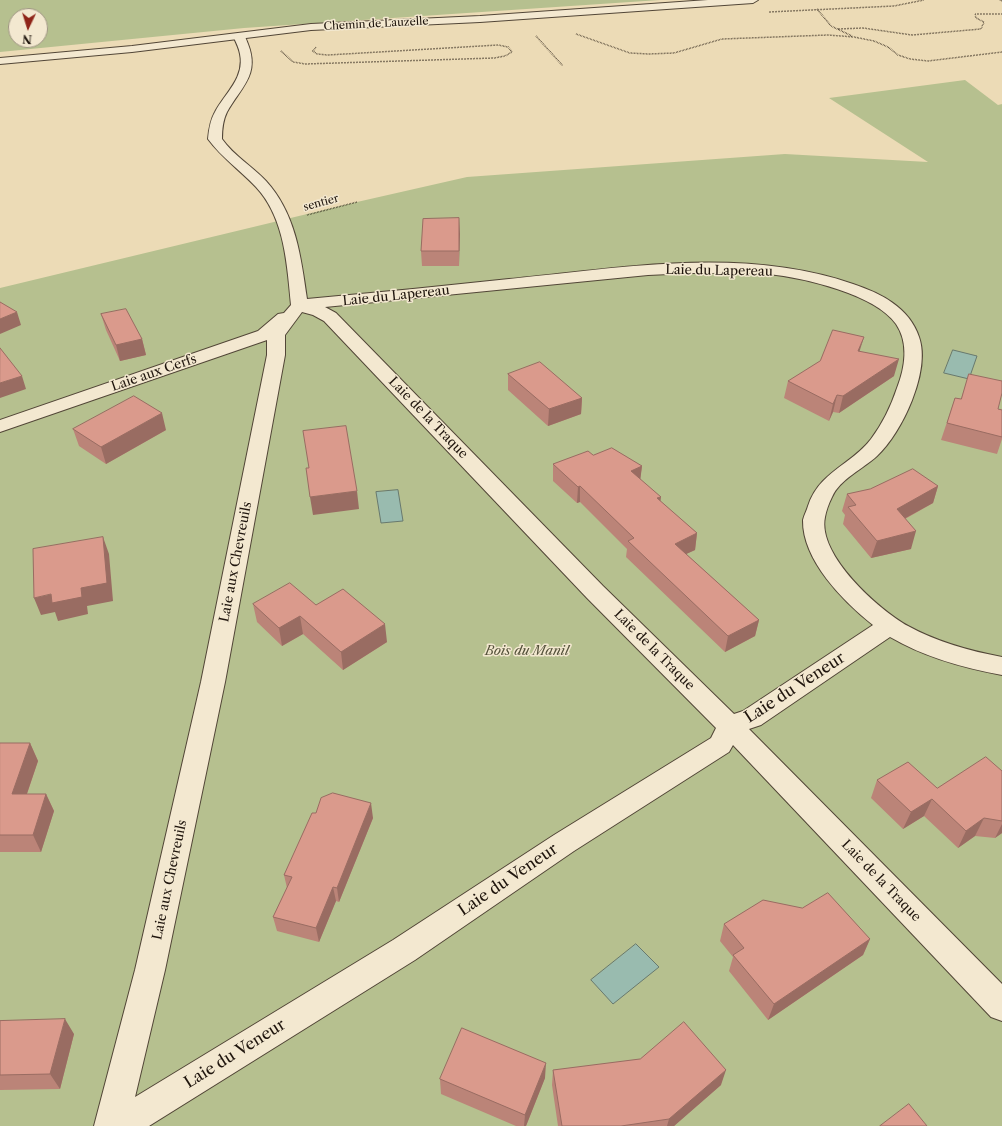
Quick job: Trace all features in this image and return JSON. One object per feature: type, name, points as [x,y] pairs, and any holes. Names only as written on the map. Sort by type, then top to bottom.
[{"type":"street","name":"Chemin de Lauzelle","points":[[0,62],[340,25],[518,17],[753,0]]},
{"type":"street","points":[[239,36],[244,43],[248,56],[245,76],[215,123],[215,139],[230,156],[261,184],[272,197],[281,213],[288,233],[293,257],[299,305]]},
{"type":"street","name":"Laie du Lapereau","points":[[299,305],[648,270],[698,268],[763,269],[795,274],[842,285],[869,295],[890,308],[904,322],[911,339],[914,363],[907,387],[888,428],[871,450],[826,488],[814,519],[823,555],[833,571],[860,602],[889,626],[943,651],[1002,666]]},
{"type":"street","name":"Laie aux Cerfs","points":[[0,426],[264,335],[299,305]]},
{"type":"street","name":"Laie de la Traque","points":[[299,305],[318,311],[330,317],[596,592],[730,726],[1002,1006]]},
{"type":"street","name":"Laie aux Chevreuils","points":[[111,1126],[150,970],[213,682],[276,354],[276,336],[299,305]]},
{"type":"street","name":"Laie du Veneur","points":[[118,1126],[404,950],[564,842],[720,745],[730,726],[752,718],[889,626]]},
{"type":"path","points":[[817,9],[832,26],[854,37]]},
{"type":"path","points":[[838,29],[863,28],[912,35],[980,29],[984,22],[976,18],[975,14],[1002,14]]},
{"type":"path","points":[[518,17],[563,66]]},
{"type":"path","points":[[576,34],[630,53],[649,54],[674,53],[722,39],[828,35],[854,37],[874,41],[888,47],[898,55],[910,59],[928,61],[1002,52]]},
{"type":"path","points":[[278,48],[293,62],[304,64],[494,58],[505,56],[512,52],[510,48],[498,45],[328,55],[317,54],[313,51],[320,46]]},
{"type":"path","name":"sentier","points":[[304,216],[357,202]]},
{"type":"green space","points":[[0,0],[660,0],[244,28],[48,47],[48,8],[8,8],[8,48],[41,48],[0,52]]},
{"type":"green space","name":"Bois du Manil","points":[[965,80],[998,105],[1002,104],[1002,1126],[0,1126],[0,288],[467,177],[785,154],[928,162],[829,98]]},
{"type":"water","points":[[953,350],[977,356],[969,379],[944,373]]},
{"type":"water","points":[[398,490],[403,521],[381,523],[376,492]]},
{"type":"water","points":[[636,944],[659,967],[613,1004],[591,980]]},
{"type":"building","points":[[459,218],[459,251],[421,251],[423,219]]},
{"type":"building","points":[[0,302],[17,312],[0,319]]},
{"type":"building","points":[[126,309],[142,339],[116,345],[101,314]]},
{"type":"building","points":[[833,330],[864,337],[858,351],[899,359],[843,396],[837,395],[833,404],[788,381],[820,361]]},
{"type":"building","points":[[0,348],[22,376],[0,383]]},
{"type":"building","points":[[540,362],[582,398],[549,409],[508,374]]},
{"type":"building","points":[[969,374],[1002,381],[1002,393],[998,409],[1002,410],[1002,437],[947,423],[955,398],[961,399]]},
{"type":"building","points":[[134,396],[162,413],[101,447],[73,429]]},
{"type":"building","points":[[346,426],[357,491],[310,497],[306,468],[309,468],[303,431]]},
{"type":"building","points":[[612,448],[642,466],[631,471],[661,497],[657,498],[697,533],[675,544],[759,620],[728,636],[628,541],[634,538],[580,486],[578,487],[553,464],[588,451],[593,455]]},
{"type":"building","points":[[913,469],[938,486],[897,509],[916,531],[877,541],[848,507],[856,505],[847,494],[870,489]]},
{"type":"building","points":[[103,537],[107,583],[81,588],[82,597],[52,603],[51,594],[34,598],[33,549]]},
{"type":"building","points":[[290,583],[316,605],[343,589],[385,624],[341,652],[300,616],[279,628],[253,604]]},
{"type":"building","points":[[0,743],[30,743],[12,794],[46,794],[33,835],[0,835]]},
{"type":"building","points":[[986,757],[1002,771],[1002,821],[984,818],[966,831],[932,799],[911,812],[877,780],[908,762],[937,788]]},
{"type":"building","points":[[333,793],[371,803],[337,888],[333,887],[316,928],[273,917],[292,877],[284,875],[312,813],[316,813],[321,798]]},
{"type":"building","points":[[828,893],[870,939],[774,1004],[733,955],[744,948],[724,924],[763,900],[802,908]]},
{"type":"building","points":[[65,1019],[50,1074],[0,1075],[0,1021]]},
{"type":"building","points":[[684,1022],[726,1070],[669,1119],[621,1126],[562,1126],[553,1070],[640,1059]]},
{"type":"building","points":[[462,1028],[546,1063],[525,1115],[440,1079]]},
{"type":"building","points":[[909,1104],[927,1126],[880,1126]]}]
